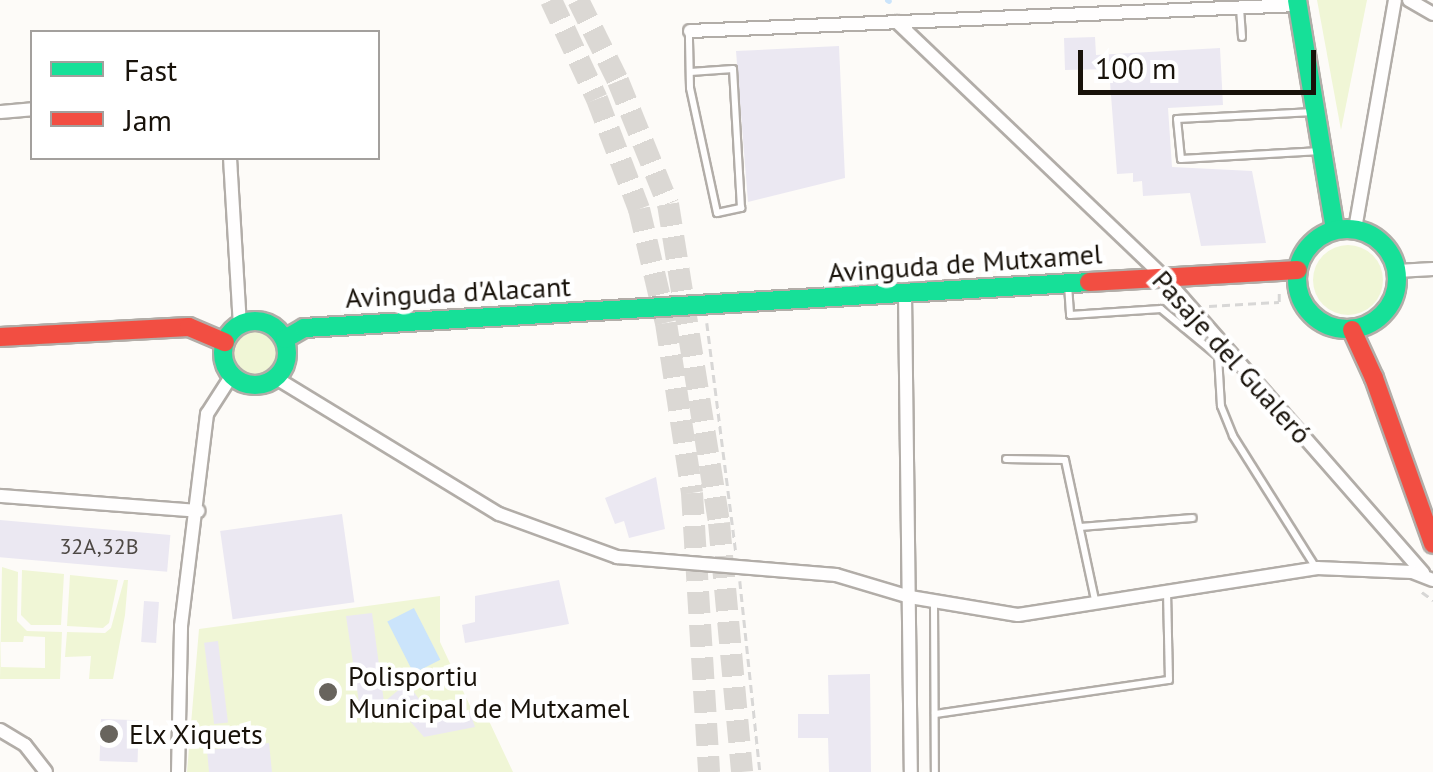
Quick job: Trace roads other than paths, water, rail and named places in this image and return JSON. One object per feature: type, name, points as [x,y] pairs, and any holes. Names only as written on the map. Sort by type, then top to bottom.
[{"type":"street","points":[[1355,229],[1394,0]]},
{"type":"street","points":[[1409,0],[1433,14]]},
{"type":"street","points":[[690,31],[1297,2],[1335,229]]},
{"type":"street","name":"Pasaje del Gualeró","points":[[898,22],[1165,278],[1430,579]]},
{"type":"street","points":[[0,112],[30,110]]},
{"type":"street","points":[[230,160],[240,324]]},
{"type":"street","points":[[1335,229],[1355,229],[1386,246],[1397,271],[1395,296],[1381,316],[1352,330],[1329,326],[1312,316],[1299,292],[1298,270],[1316,238],[1335,229]]},
{"type":"street","name":"Avinguda de Mutxamel","points":[[636,311],[1298,270]]},
{"type":"street","points":[[1397,271],[1433,270]]},
{"type":"street","points":[[905,294],[911,772]]},
{"type":"street","name":"Avinguda d'Alacant","points":[[285,339],[304,328],[636,311]]},
{"type":"street","points":[[263,321],[285,339],[287,360],[276,378],[258,385],[232,376],[224,360],[225,342],[240,324],[263,321]]},
{"type":"street","points":[[0,336],[189,326],[225,342]]},
{"type":"street","points":[[1352,330],[1374,378],[1433,544]]},
{"type":"street","points":[[178,772],[182,626],[207,414],[232,376]]},
{"type":"street","points":[[276,378],[499,514],[617,557],[836,575],[910,597],[1018,615],[1317,568],[1412,572],[1430,579]]},
{"type":"street","points":[[0,496],[198,511]]},
{"type":"street","points":[[0,730],[25,746],[46,772]]},
{"type":"lane","points":[[1240,7],[1242,37]]},
{"type":"lane","points":[[690,31],[690,72],[717,214],[740,208],[733,69],[690,72]]},
{"type":"lane","points":[[1316,112],[1178,119],[1181,159],[1322,150]]},
{"type":"lane","points":[[1068,284],[1070,315],[1161,309],[1218,356],[1221,406],[1233,436],[1317,568]]},
{"type":"lane","points":[[1006,458],[1065,460],[1096,605]]},
{"type":"lane","points":[[1080,528],[1193,518]]},
{"type":"lane","points":[[934,714],[1169,680],[1167,594]]},
{"type":"lane","points":[[934,602],[935,772]]},
{"type":"water","points":[[414,608],[440,660],[414,673],[387,622]]},
{"type":"tunnel","points":[[551,0],[597,99],[639,209],[666,323],[692,493],[709,772]]},
{"type":"tunnel","points":[[578,0],[618,81],[668,204],[719,523],[742,772]]},
{"type":"place","name":"Polisportiu Municipal de Mutxamel","points":[[328,692]]},
{"type":"place","name":"Elx Xiquets","points":[[109,734]]}]
